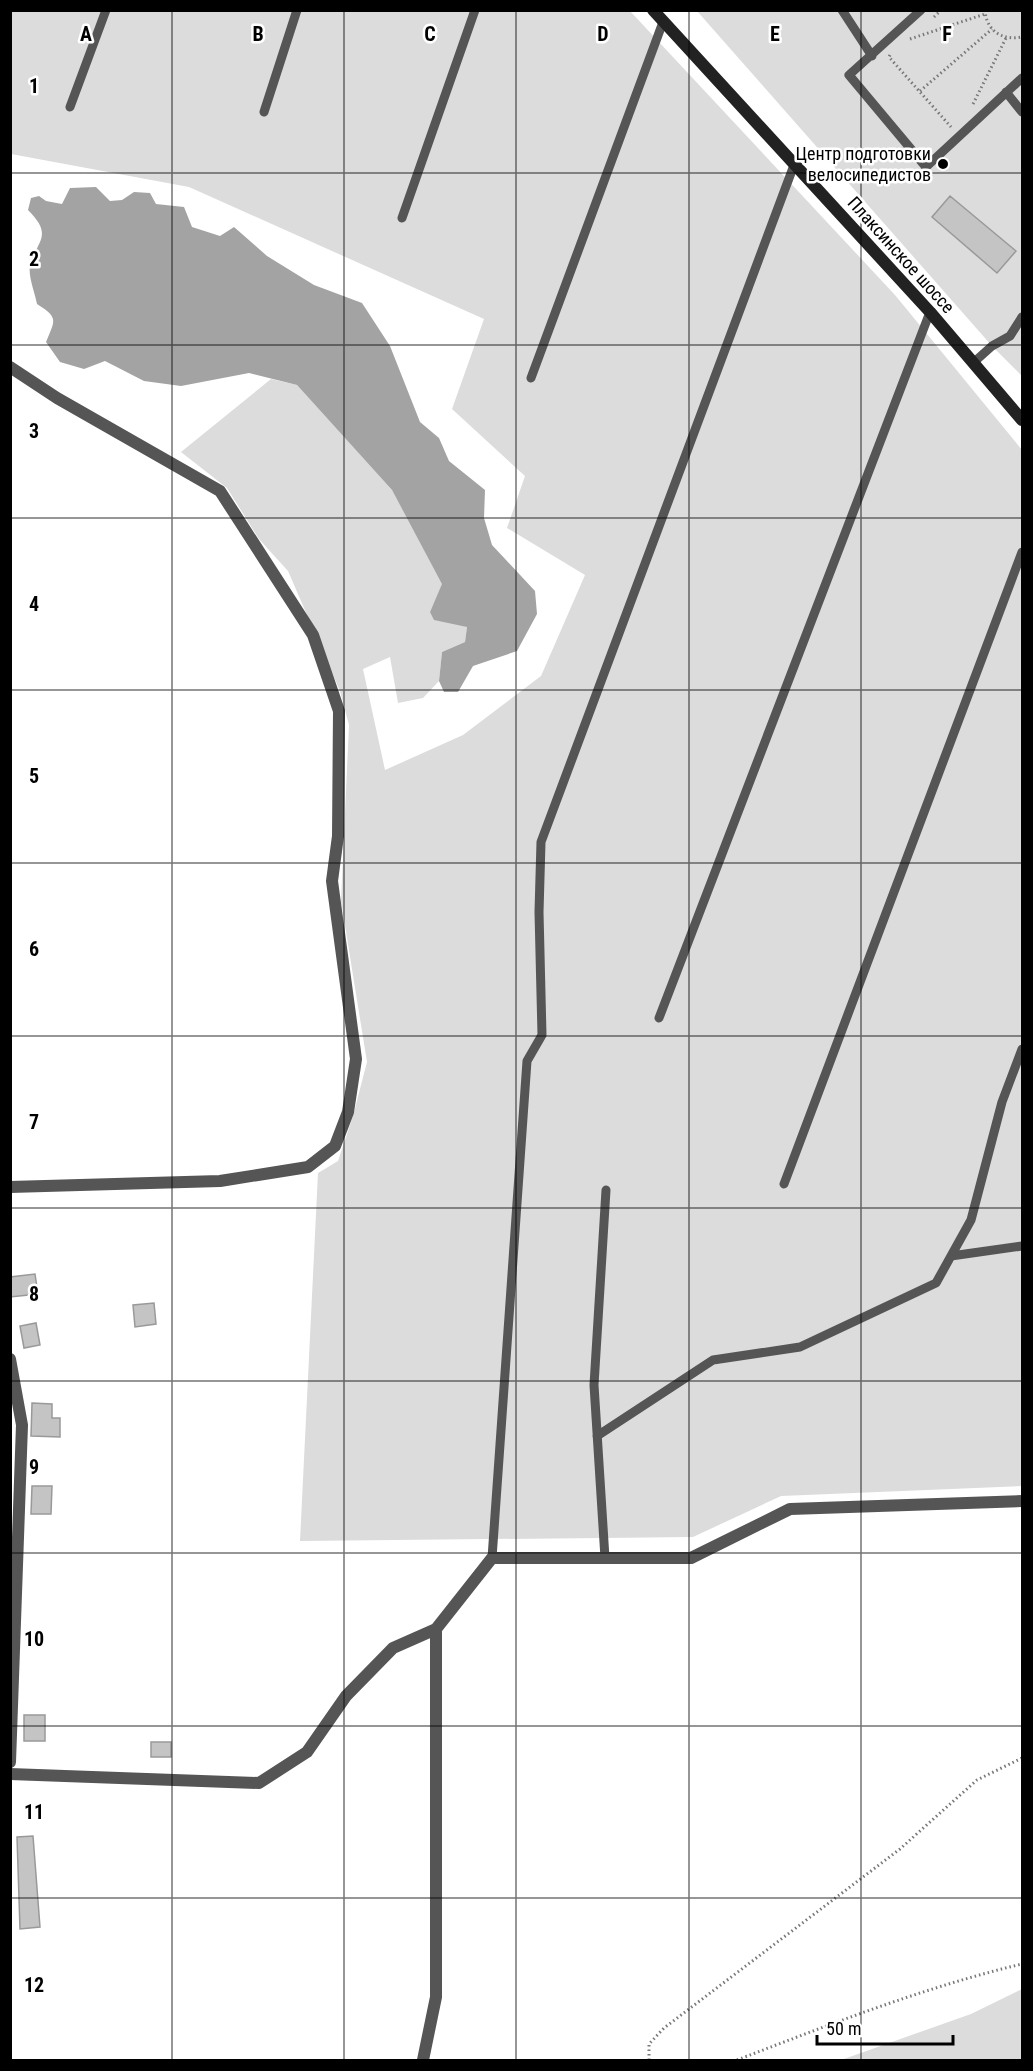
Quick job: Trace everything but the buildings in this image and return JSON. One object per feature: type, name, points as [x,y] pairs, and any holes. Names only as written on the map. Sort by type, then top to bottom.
[{"type":"main road","name":"Плаксинское шоссе","points":[[653,10],[930,312],[1023,420]]},
{"type":"street","points":[[10,368],[57,398],[220,491],[313,635],[339,711],[338,836],[332,881],[356,1059],[348,1112],[334,1146],[308,1167],[220,1181],[10,1187]]},
{"type":"street","points":[[10,1359],[22,1425],[10,1762]]},
{"type":"street","points":[[10,1774],[259,1783],[307,1752],[346,1695],[393,1648],[436,1629],[492,1558],[691,1558],[790,1509],[1023,1501]]},
{"type":"street","points":[[423,2061],[436,1997],[436,1629]]},
{"type":"lane","points":[[69,107],[106,10]]},
{"type":"lane","points":[[264,112],[297,10]]},
{"type":"lane","points":[[402,218],[475,10]]},
{"type":"lane","points":[[843,10],[872,56]]},
{"type":"lane","points":[[921,10],[849,75],[926,167],[1023,78]]},
{"type":"lane","points":[[531,378],[663,22]]},
{"type":"lane","points":[[1006,92],[1023,112]]},
{"type":"lane","points":[[492,1558],[527,1061],[542,1035],[539,912],[541,842],[794,165]]},
{"type":"lane","points":[[659,1018],[930,312]]},
{"type":"lane","points":[[973,363],[992,346],[1010,336],[1023,317]]},
{"type":"lane","points":[[784,1184],[1023,552]]},
{"type":"lane","points":[[597,1436],[713,1360],[800,1347],[936,1283],[971,1220],[1002,1102],[1023,1049]]},
{"type":"lane","points":[[604,1558],[594,1385],[606,1190]]},
{"type":"lane","points":[[951,1256],[1023,1246]]},
{"type":"path","points":[[933,18],[941,10]]},
{"type":"path","points":[[916,32],[908,40],[985,12],[992,29],[1006,38],[1023,37]]},
{"type":"path","points":[[920,91],[992,29]]},
{"type":"path","points":[[979,103],[970,110],[1006,38]]},
{"type":"path","points":[[896,51],[889,57],[951,127],[958,121]]},
{"type":"path","points":[[649,2061],[649,2044],[664,2028],[900,1849],[977,1780],[1023,1758]]},
{"type":"path","points":[[737,2061],[842,2020],[980,1974],[1023,1964]]},
{"type":"shaded area","points":[[10,11],[630,11],[895,295],[1022,450],[1022,1486],[781,1496],[693,1537],[300,1541],[318,1173],[338,1161],[367,1062],[341,901],[349,725],[340,691],[288,571],[259,539],[227,488],[181,452],[271,379],[297,385],[392,490],[443,584],[430,612],[467,627],[465,642],[442,652],[439,681],[423,698],[398,703],[390,657],[363,669],[385,770],[463,735],[541,676],[585,575],[507,528],[525,476],[452,409],[484,319],[189,187],[11,154]]},
{"type":"shaded area","name":"Центр подготовки велосипедистов","points":[[697,11],[1022,11],[1022,376],[992,346]]},
{"type":"shaded area","points":[[96,187],[110,201],[122,200],[134,192],[150,193],[156,204],[184,207],[192,227],[220,236],[234,227],[267,256],[314,285],[362,303],[390,346],[420,422],[439,438],[449,461],[485,490],[484,518],[492,545],[535,591],[537,614],[517,651],[473,666],[458,692],[444,692],[439,681],[442,652],[465,642],[467,627],[434,620],[430,612],[442,584],[392,490],[297,385],[249,373],[181,386],[144,381],[105,361],[84,369],[60,362],[46,342],[53,324],[52,316],[37,304],[31,280],[30,266],[42,232],[36,219],[28,210],[31,198],[39,196],[46,201],[62,204],[70,188]]},
{"type":"shaded area","points":[[1022,1989],[1022,2060],[841,2060],[971,2014]]},
{"type":"place","name":"Центр подготовки велосипедистов","points":[[943,164]]}]
